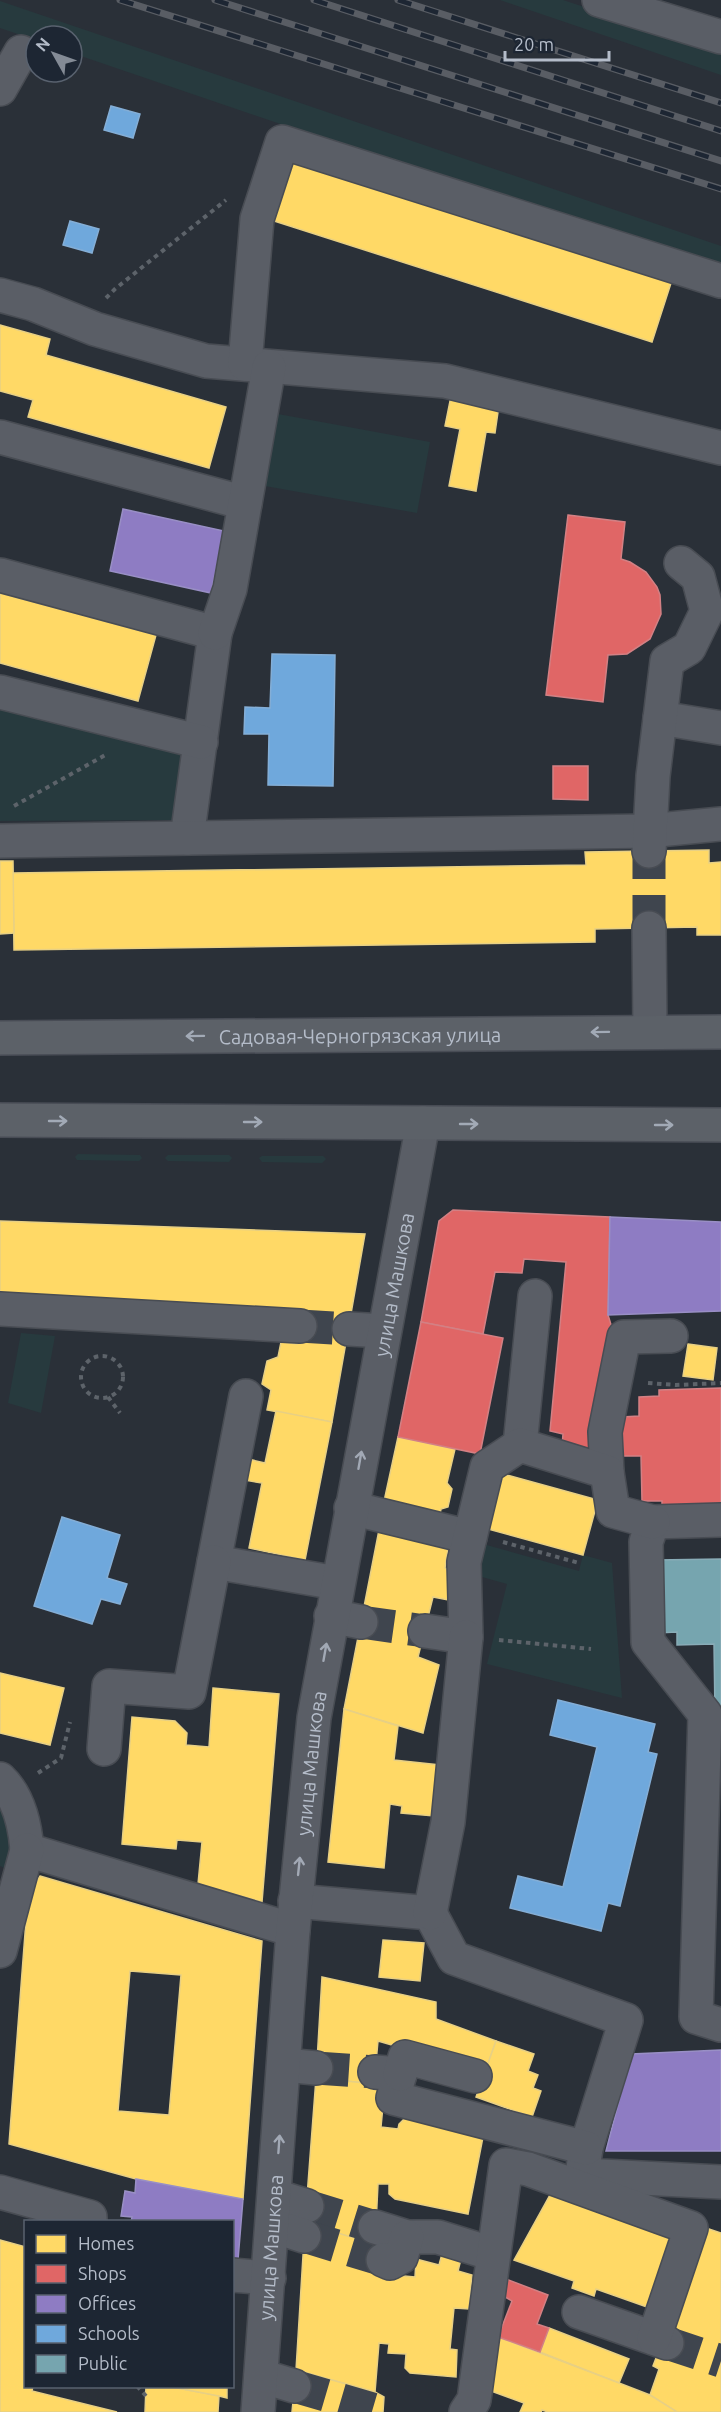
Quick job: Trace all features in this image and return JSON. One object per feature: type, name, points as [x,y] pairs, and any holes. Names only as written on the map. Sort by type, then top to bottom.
[{"type":"main road","name":"Садовая-Черногрязская улица","points":[[0,1038],[721,1032]]},
{"type":"main road","points":[[0,1120],[721,1125]]},
{"type":"street","points":[[599,0],[721,37]]},
{"type":"street","points":[[0,89],[21,52]]},
{"type":"street","points":[[187,838],[215,633],[230,590],[245,503],[257,365],[257,219],[282,142],[721,281]]},
{"type":"street","points":[[0,295],[33,304],[83,324],[206,361],[445,381],[721,448]]},
{"type":"street","points":[[0,437],[245,503]]},
{"type":"street","points":[[649,841],[667,661],[689,648],[707,611],[698,577],[681,563]]},
{"type":"street","points":[[0,575],[215,633]]},
{"type":"street","points":[[0,692],[201,742]]},
{"type":"street","points":[[660,718],[721,728]]},
{"type":"street","points":[[0,840],[187,838],[649,841],[721,824]]},
{"type":"street","points":[[649,928],[650,1031]]},
{"type":"street","name":"улица Машкова","points":[[258,2412],[294,1916],[314,1718],[346,1619],[337,1583],[423,1123]]},
{"type":"street","points":[[520,1445],[535,1296]]},
{"type":"street","points":[[0,1310],[300,1326]]},
{"type":"street","points":[[349,1329],[384,1331]]},
{"type":"street","points":[[671,1336],[624,1337],[605,1432],[607,1472],[613,1511],[653,1522],[721,1520]]},
{"type":"street","points":[[104,1749],[109,1686],[189,1692],[246,1396]]},
{"type":"street","points":[[520,1445],[607,1472]]},
{"type":"street","points":[[520,1445],[487,1467],[464,1562],[466,1637],[448,1822],[430,1913],[454,1958],[626,2020],[586,2148],[582,2175],[721,2182]]},
{"type":"street","points":[[351,1508],[470,1537]]},
{"type":"street","points":[[653,1522],[646,1542],[648,1642],[705,1714],[696,2017],[721,2025]]},
{"type":"street","points":[[214,1562],[337,1583]]},
{"type":"street","points":[[425,1631],[466,1637]]},
{"type":"street","points":[[0,1779],[12,1790],[26,1828],[27,1850],[0,1951]]},
{"type":"street","points":[[27,1850],[294,1916],[430,1913]]},
{"type":"street","points":[[475,2076],[405,2057],[388,2073],[393,2098],[586,2148]]},
{"type":"street","points":[[284,2065],[316,2068]]},
{"type":"street","points":[[466,2412],[474,2400],[510,2129]]},
{"type":"street","points":[[506,2165],[528,2169],[691,2229],[660,2340],[579,2312]]},
{"type":"street","points":[[0,2192],[90,2217],[90,2220]]},
{"type":"street","points":[[274,2211],[305,2221]]},
{"type":"street","points":[[375,2228],[407,2237],[438,2237],[493,2254]]},
{"type":"street","points":[[383,2260],[390,2263],[400,2257],[407,2237]]},
{"type":"street","points":[[234,2275],[269,2278]]},
{"type":"street","points":[[261,2376],[294,2386]]},
{"type":"path","points":[[83,324],[115,289],[231,196]]},
{"type":"path","points":[[10,808],[150,730]]},
{"type":"path","points":[[104,1355],[114,1359],[120,1365],[123,1375],[122,1384],[117,1392],[108,1397],[99,1398],[90,1395],[83,1388],[80,1379],[81,1369],[95,1356],[104,1355]]},
{"type":"path","points":[[614,1384],[721,1383]]},
{"type":"path","points":[[108,1397],[120,1413]]},
{"type":"path","points":[[470,1537],[486,1537],[579,1563]]},
{"type":"path","points":[[466,1637],[591,1649]]},
{"type":"path","points":[[61,1758],[64,1746]]},
{"type":"path","points":[[139,2388],[146,2396]]},
{"type":"green space","points":[[500,0],[563,0],[721,52],[721,75]]},
{"type":"green space","points":[[0,1],[68,24],[24,24],[24,36],[0,28]]},
{"type":"green space","points":[[84,30],[721,246],[721,272],[694,265],[84,57]]},
{"type":"green space","points":[[278,414],[430,442],[417,513],[265,486]]},
{"type":"green space","points":[[0,706],[186,751],[175,820],[0,821]]},
{"type":"green space","points":[[78,1154],[140,1155],[142,1158],[139,1161],[77,1160],[75,1157]]},
{"type":"green space","points":[[168,1155],[229,1155],[232,1158],[229,1162],[168,1161],[165,1158]]},
{"type":"green space","points":[[262,1156],[323,1156],[326,1159],[322,1163],[262,1162],[259,1158]]},
{"type":"green space","points":[[21,1333],[55,1336],[41,1413],[8,1403]]},
{"type":"green space","points":[[483,1544],[579,1571],[583,1555],[612,1563],[622,1698],[487,1664],[507,1584],[475,1575]]},
{"type":"green space","points":[[0,1797],[14,1834],[5,1868],[0,1866]]},
{"type":"building: Homes","points":[[291,159],[672,280],[652,342],[271,220]]},
{"type":"building: Homes","points":[[0,325],[50,339],[46,355],[226,407],[209,468],[28,417],[33,400],[0,391]]},
{"type":"building: Homes","points":[[451,396],[499,405],[495,433],[486,432],[476,491],[449,486],[460,429],[445,426]]},
{"type":"building: Homes","points":[[0,593],[156,635],[138,701],[0,663]]},
{"type":"building: Homes","points":[[709,850],[709,863],[721,862],[721,935],[697,935],[697,927],[595,929],[595,942],[14,950],[13,873],[586,865],[585,852]]},
{"type":"building: Homes","points":[[0,861],[13,861],[14,933],[0,934]]},
{"type":"building: Homes","points":[[0,1221],[365,1234],[332,1422],[267,1410],[271,1390],[262,1384],[267,1361],[278,1357],[281,1342],[297,1344],[300,1326],[0,1297]]},
{"type":"building: Homes","points":[[688,1344],[717,1348],[713,1380],[683,1376]]},
{"type":"building: Homes","points":[[276,1411],[332,1422],[305,1560],[249,1548],[262,1483],[244,1480],[248,1459],[265,1463]]},
{"type":"building: Homes","points":[[398,1437],[455,1449],[447,1483],[452,1489],[448,1507],[441,1509],[434,1543],[381,1515]]},
{"type":"building: Homes","points":[[503,1474],[598,1500],[583,1555],[488,1529]]},
{"type":"building: Homes","points":[[379,1530],[448,1548],[445,1568],[457,1572],[448,1600],[433,1597],[418,1657],[439,1665],[423,1733],[344,1709]]},
{"type":"building: Homes","points":[[0,1673],[64,1688],[50,1745],[0,1733]]},
{"type":"building: Homes","points":[[213,1688],[279,1694],[262,1902],[198,1884],[202,1842],[177,1840],[176,1849],[122,1844],[132,1717],[175,1721],[187,1733],[186,1745],[209,1747]]},
{"type":"building: Homes","points":[[344,1709],[398,1726],[394,1760],[440,1765],[434,1816],[401,1813],[402,1806],[390,1804],[384,1868],[328,1862]]},
{"type":"building: Homes","points":[[40,1876],[262,1941],[243,2199],[136,2179],[9,2144],[28,1894]],"holes":[[[130,1971],[181,1975],[169,2115],[118,2111]]]},
{"type":"building: Homes","points":[[383,1940],[424,1943],[420,1981],[379,1977]]},
{"type":"building: Homes","points":[[322,1977],[436,2002],[436,2019],[496,2041],[485,2072],[378,2041],[374,2084],[316,2078]]},
{"type":"building: Homes","points":[[496,2041],[534,2054],[528,2071],[538,2075],[533,2088],[541,2091],[532,2117],[476,2097]]},
{"type":"building: Homes","points":[[316,2078],[385,2085],[381,2127],[398,2129],[399,2124],[405,2118],[483,2137],[468,2214],[395,2199],[389,2194],[389,2184],[378,2184],[375,2245],[305,2223]]},
{"type":"building: Homes","points":[[550,2195],[597,2211],[598,2206],[670,2237],[647,2307],[596,2289],[594,2296],[572,2288],[574,2281],[514,2260]]},
{"type":"building: Homes","points":[[305,2223],[384,2247],[383,2274],[415,2277],[416,2259],[439,2265],[442,2254],[461,2259],[458,2271],[472,2275],[469,2309],[454,2308],[450,2349],[457,2350],[456,2377],[410,2373],[405,2368],[406,2354],[388,2353],[389,2344],[379,2343],[375,2392],[296,2370]]},
{"type":"building: Homes","points":[[706,2228],[721,2233],[721,2412],[677,2412],[650,2395],[659,2369],[653,2366]]},
{"type":"building: Homes","points":[[0,2240],[24,2246],[24,2388],[33,2388],[32,2391],[117,2412],[0,2412]]},
{"type":"building: Homes","points":[[549,2328],[629,2359],[619,2383],[540,2352]]},
{"type":"building: Homes","points":[[498,2337],[650,2395],[677,2412],[548,2412],[542,2410],[541,2412],[520,2412],[524,2403],[491,2391]]},
{"type":"building: Homes","points":[[296,2370],[375,2392],[384,2397],[383,2412],[292,2412]]},
{"type":"building: Homes","points":[[146,2388],[177,2388],[219,2396],[218,2412],[145,2412]]},
{"type":"building: Homes","points":[[177,2388],[227,2388],[227,2398]]},
{"type":"building: Shops","points":[[568,515],[625,522],[621,559],[646,572],[660,595],[661,614],[650,639],[627,654],[608,655],[603,702],[546,695]]},
{"type":"building: Shops","points":[[553,766],[588,766],[588,800],[553,799]]},
{"type":"building: Shops","points":[[453,1210],[610,1217],[608,1315],[613,1331],[590,1451],[562,1446],[563,1434],[550,1431],[566,1262],[524,1259],[522,1273],[495,1272],[483,1334],[421,1322],[439,1221]]},
{"type":"building: Shops","points":[[421,1322],[503,1338],[480,1454],[398,1437]]},
{"type":"building: Shops","points":[[721,1388],[721,1505],[662,1508],[662,1501],[642,1501],[641,1456],[623,1456],[622,1417],[639,1416],[639,1397],[659,1396],[659,1390]]},
{"type":"building: Shops","points":[[506,2279],[548,2295],[537,2324],[549,2328],[540,2352],[498,2337],[512,2301],[500,2294]]},
{"type":"building: Offices","points":[[123,509],[224,531],[211,593],[110,571]]},
{"type":"building: Offices","points":[[610,1217],[721,1222],[721,1311],[608,1315]]},
{"type":"building: Offices","points":[[721,2050],[721,2151],[606,2151],[631,2054]]},
{"type":"building: Offices","points":[[136,2179],[243,2199],[238,2260],[234,2259],[234,2220],[131,2220],[132,2217],[121,2216],[125,2191],[135,2193]]},
{"type":"building: Schools","points":[[111,106],[140,114],[133,138],[104,130]]},
{"type":"building: Schools","points":[[70,221],[99,229],[92,253],[63,245]]},
{"type":"building: Schools","points":[[272,654],[335,655],[333,786],[268,785],[269,734],[244,734],[245,707],[270,708]]},
{"type":"building: Schools","points":[[62,1517],[120,1535],[107,1578],[127,1584],[120,1604],[101,1599],[92,1624],[34,1606]]},
{"type":"building: Schools","points":[[558,1700],[655,1724],[648,1752],[657,1754],[620,1906],[608,1903],[601,1931],[510,1908],[518,1876],[563,1887],[597,1747],[550,1735]]},
{"type":"building: Public","points":[[721,1559],[721,1713],[715,1713],[714,1644],[677,1645],[677,1632],[657,1633],[656,1560]]},
{"type":"tunnel","points":[[649,851],[649,928]]},
{"type":"tunnel","points":[[300,1326],[349,1329]]},
{"type":"tunnel","points":[[361,1622],[425,1631]]},
{"type":"tunnel","points":[[316,2068],[375,2072]]},
{"type":"tunnel","points":[[307,2206],[375,2227]]},
{"type":"tunnel","points":[[304,2236],[383,2260]]},
{"type":"tunnel","points":[[667,2343],[721,2361]]},
{"type":"tunnel","points":[[294,2386],[383,2412]]},
{"type":"railway","points":[[120,0],[721,189]]},
{"type":"railway","points":[[215,0],[721,161]]},
{"type":"railway","points":[[314,0],[721,131]]},
{"type":"railway","points":[[398,0],[721,103]]}]
